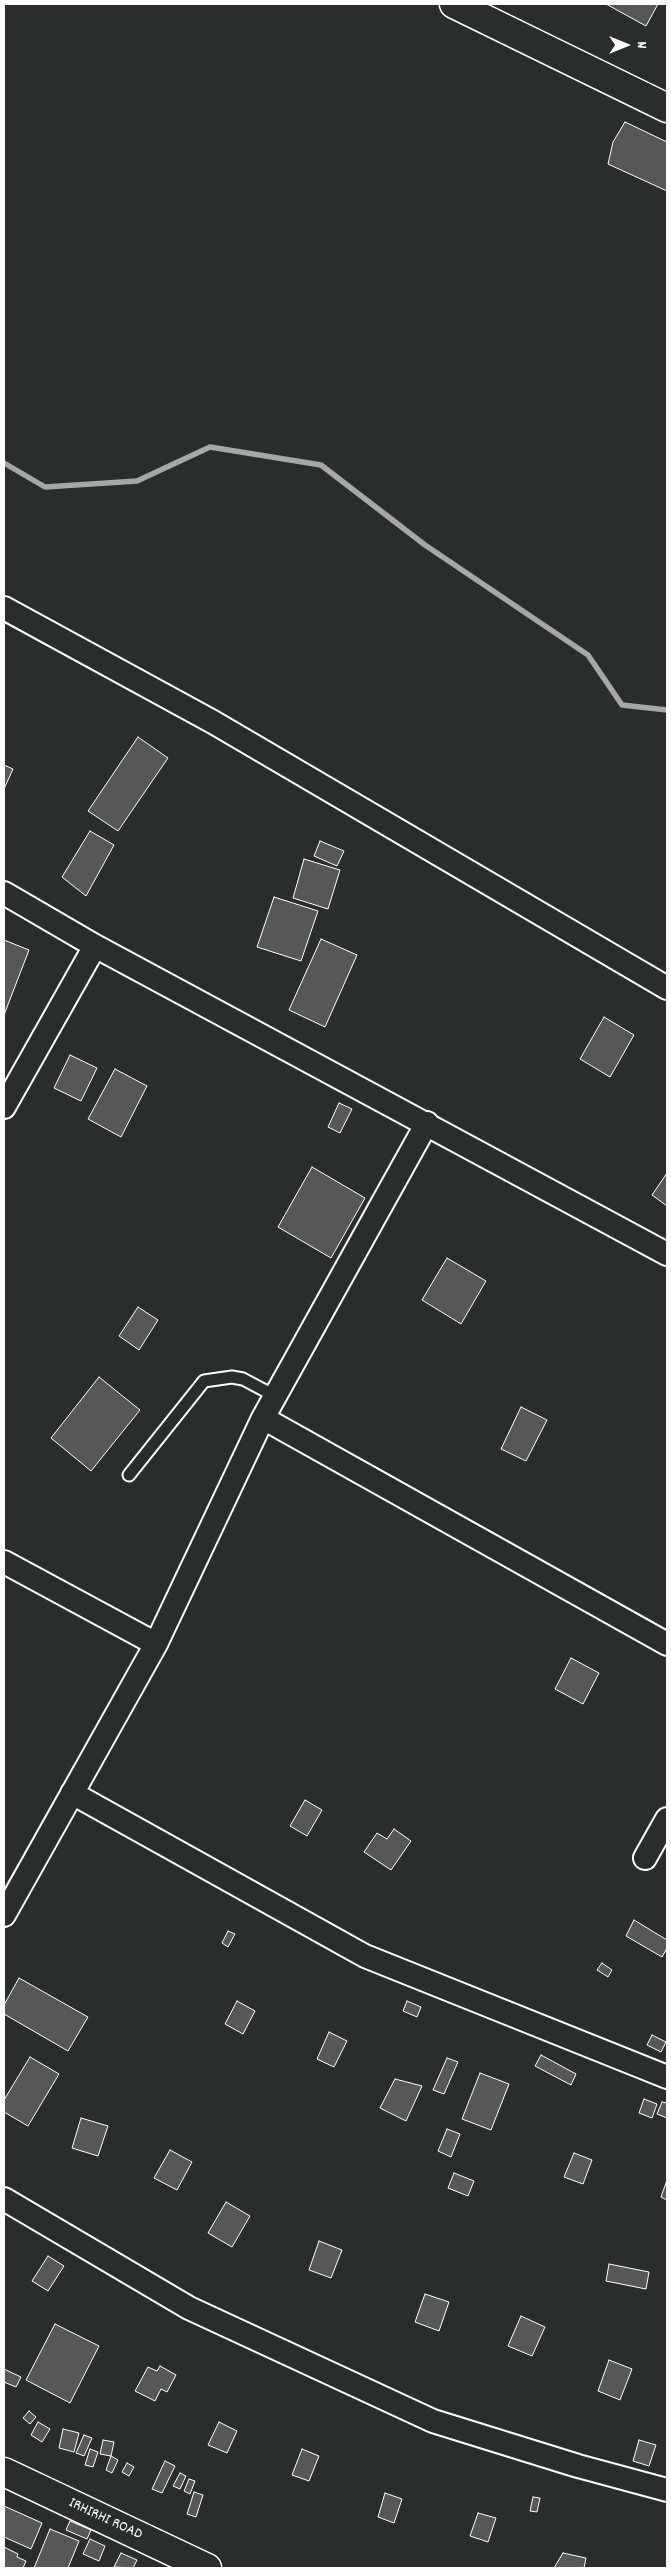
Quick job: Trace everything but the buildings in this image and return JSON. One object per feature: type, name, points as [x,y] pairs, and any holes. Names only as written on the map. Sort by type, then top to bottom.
[{"type":"street","points":[[454,4],[667,108]]},
{"type":"street","points":[[4,608],[213,722],[667,988]]},
{"type":"street","points":[[4,893],[95,946],[428,1123],[667,1254]]},
{"type":"street","points":[[4,1107],[95,946]]},
{"type":"street","points":[[4,1915],[156,1644],[262,1418],[428,1123]]},
{"type":"street","points":[[262,1418],[667,1644]]},
{"type":"street","points":[[4,1562],[156,1644]]},
{"type":"street","points":[[72,1793],[365,1956],[667,2077]]},
{"type":"street","points":[[645,1858],[667,1819]]},
{"type":"street","points":[[4,2199],[188,2308],[433,2420],[578,2466],[667,2490]]},
{"type":"street","name":"IRHIRHI ROAD","points":[[4,2472],[207,2568]]},
{"type":"lane","points":[[129,1475],[204,1381],[232,1377],[244,1379],[275,1396]]},
{"type":"waterway","points":[[4,463],[45,487],[137,481],[210,447],[321,465],[425,545],[588,655],[622,705],[667,710]]}]
